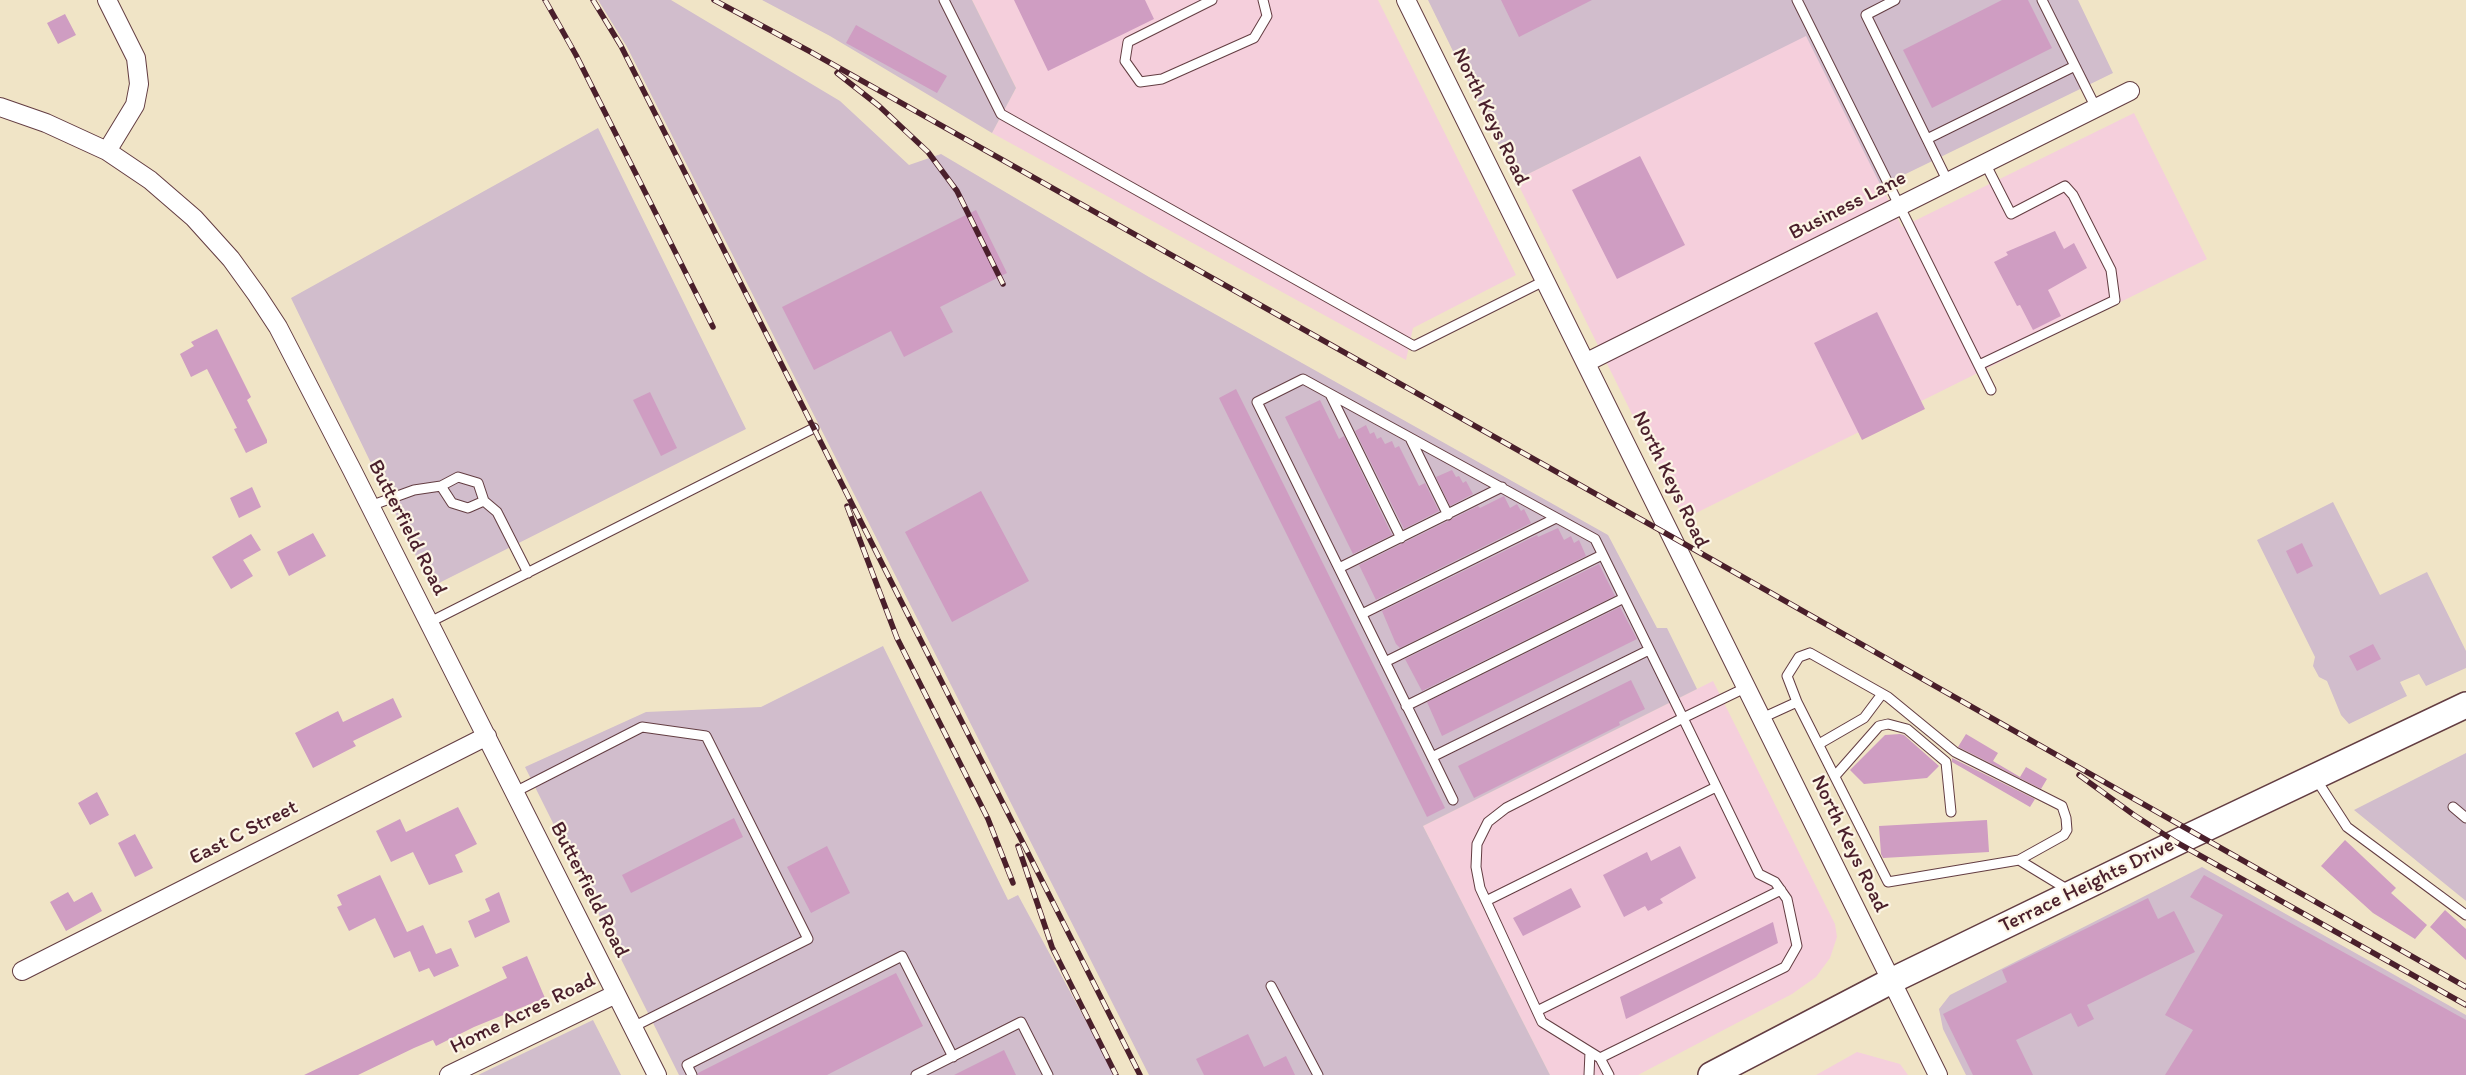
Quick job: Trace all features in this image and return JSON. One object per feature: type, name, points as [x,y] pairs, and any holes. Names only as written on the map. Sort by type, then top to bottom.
[{"type":"main road","name":"Terrace Heights Drive","points":[[1711,1075],[1891,981],[2466,705]]},
{"type":"street","points":[[107,0],[136,58],[139,84],[134,105],[107,151]]},
{"type":"street","name":"North Keys Road","points":[[1406,0],[1587,362],[1938,1075]]},
{"type":"street","name":"Business Lane","points":[[1587,362],[2130,91]]},
{"type":"street","name":"Butterfield Road","points":[[0,107],[46,123],[107,151],[150,180],[187,212],[231,259],[278,327],[430,622],[657,1075]]},
{"type":"street","name":"East C Street","points":[[22,971],[487,736]]},
{"type":"street","name":"Home Acres Road","points":[[449,1075],[616,994]]},
{"type":"lane","points":[[944,0],[1001,114],[1414,346],[1546,280]]},
{"type":"lane","points":[[1212,0],[1128,42],[1125,61],[1140,82],[1162,79],[1254,38],[1267,16],[1262,0]]},
{"type":"lane","points":[[1797,0],[1991,390]]},
{"type":"lane","points":[[1896,0],[1866,15],[1948,182]]},
{"type":"lane","points":[[2042,0],[2096,108]]},
{"type":"lane","points":[[1926,139],[2075,66]]},
{"type":"lane","points":[[1979,365],[2115,300],[2111,270],[2073,195],[2065,186],[2011,214],[1985,164]]},
{"type":"lane","points":[[1453,800],[1257,402],[1303,379],[1411,440],[1595,539],[1759,874],[1776,882],[1787,899],[1797,946],[1785,967],[1600,1058]]},
{"type":"lane","points":[[1330,394],[1401,538]]},
{"type":"lane","points":[[430,622],[814,428]]},
{"type":"lane","points":[[1411,440],[1448,515]]},
{"type":"lane","points":[[370,506],[414,490],[441,486],[458,477],[478,483],[484,501],[497,512],[528,572]]},
{"type":"lane","points":[[441,486],[452,503],[468,508],[484,501]]},
{"type":"lane","points":[[1339,568],[1502,488]]},
{"type":"lane","points":[[1362,614],[1556,518]]},
{"type":"lane","points":[[1385,662],[1602,554]]},
{"type":"lane","points":[[1406,706],[1624,598]]},
{"type":"lane","points":[[1432,757],[1649,650]]},
{"type":"lane","points":[[1810,653],[1882,694],[1955,752],[2062,806],[2066,818],[2064,834],[2019,860],[1888,882],[1797,702],[1787,676],[1799,657],[1810,653]]},
{"type":"lane","points":[[1609,1075],[1600,1058],[1542,1022],[1480,888],[1476,867],[1477,844],[1488,822],[1506,808],[1747,687]]},
{"type":"lane","points":[[1819,744],[1864,718],[1882,694]]},
{"type":"lane","points":[[1762,718],[1797,702]]},
{"type":"lane","points":[[1835,776],[1879,726],[1888,724],[1907,729],[1946,762],[1951,812]]},
{"type":"lane","points":[[515,792],[642,727],[706,736],[808,938],[633,1027]]},
{"type":"lane","points":[[2314,777],[2347,827],[2466,915]]},
{"type":"lane","points":[[1486,900],[1716,787]]},
{"type":"lane","points":[[2453,807],[2466,818]]},
{"type":"lane","points":[[2019,860],[2073,893]]},
{"type":"lane","points":[[1537,1011],[1781,890]]},
{"type":"lane","points":[[692,1075],[687,1065],[902,956],[953,1057]]},
{"type":"lane","points":[[1271,986],[1318,1075]]},
{"type":"lane","points":[[916,1075],[1021,1022],[1048,1075]]},
{"type":"lane","points":[[1589,1075],[1590,1052]]},
{"type":"shaded area","points":[[598,0],[671,0],[840,101],[909,165],[941,154],[1149,277],[1608,535],[1657,628],[1667,628],[1697,689],[1423,826],[1550,1075],[1149,1075],[627,47]]},
{"type":"shaded area","points":[[762,0],[972,0],[1016,88],[992,133],[830,36]]},
{"type":"shaded area","points":[[972,0],[1378,0],[1516,275],[1413,328],[1406,360],[992,133],[1016,88]]},
{"type":"shaded area","points":[[1428,0],[2078,0],[2113,73],[1881,186],[1806,36],[1516,180]]},
{"type":"shaded area","points":[[1806,35],[1902,227],[2134,113],[2207,259],[1684,519],[1516,180]]},
{"type":"shaded area","points":[[598,128],[746,429],[431,587],[291,298]]},
{"type":"shaded area","points":[[2333,502],[2380,595],[2427,572],[2466,651],[2466,668],[2426,686],[2419,674],[2400,682],[2407,696],[2349,724],[2341,715],[2327,681],[2319,677],[2313,666],[2315,657],[2257,540]]},
{"type":"shaded area","points":[[883,646],[1008,900],[1018,895],[1115,1075],[679,1075],[525,767],[646,712],[761,707]]},
{"type":"shaded area","points":[[1713,681],[1835,924],[1837,937],[1830,958],[1816,977],[1792,994],[1638,1075],[1550,1075],[1423,826]]},
{"type":"shaded area","points":[[2466,753],[2466,901],[2354,810]]},
{"type":"shaded area","points":[[2202,867],[2466,1015],[2466,1075],[1966,1075],[1943,1029],[1939,1009],[1950,995]]},
{"type":"shaded area","points":[[593,1020],[621,1075],[478,1075]]},
{"type":"shaded area","points":[[1857,1052],[1900,1064],[1908,1075],[1816,1075]]},
{"type":"building","points":[[1014,0],[1145,0],[1154,19],[1048,71]]},
{"type":"building","points":[[1501,0],[1592,0],[1519,37]]},
{"type":"building","points":[[2002,0],[2028,0],[2052,48],[1932,108],[1903,50]]},
{"type":"building","points":[[65,14],[76,35],[58,44],[47,23]]},
{"type":"building","points":[[856,25],[947,76],[937,93],[846,43]]},
{"type":"building","points":[[1640,156],[1685,245],[1617,279],[1572,190]]},
{"type":"building","points":[[976,210],[1007,273],[940,307],[953,332],[904,357],[891,331],[814,370],[782,307]]},
{"type":"building","points":[[2055,231],[2064,249],[2074,243],[2087,268],[2048,290],[2061,316],[2033,330],[2020,305],[2017,306],[1994,262],[2008,255],[2006,252]]},
{"type":"building","points":[[1877,312],[1925,409],[1862,440],[1814,343]]},
{"type":"building","points":[[217,329],[251,397],[247,400],[267,440],[267,443],[246,453],[234,429],[237,428],[207,369],[191,377],[180,354],[194,346],[191,342]]},
{"type":"building","points":[[1236,389],[1445,808],[1427,817],[1219,398]]},
{"type":"building","points":[[650,392],[677,448],[661,456],[633,400]]},
{"type":"building","points":[[1320,400],[1339,439],[1344,436],[1392,535],[1353,554],[1285,417]]},
{"type":"building","points":[[1366,425],[1370,434],[1374,432],[1377,439],[1381,437],[1385,444],[1392,441],[1395,448],[1399,446],[1419,486],[1425,483],[1439,511],[1404,529],[1355,431]]},
{"type":"building","points":[[1452,470],[1463,483],[1466,481],[1473,494],[1450,506],[1436,477]]},
{"type":"building","points":[[252,487],[261,507],[239,518],[230,498]]},
{"type":"building","points":[[981,491],[1029,581],[952,622],[905,532]]},
{"type":"building","points":[[1504,496],[1510,508],[1517,504],[1521,511],[1524,509],[1531,523],[1376,600],[1359,565],[1478,506],[1480,508]]},
{"type":"building","points":[[1558,528],[1564,540],[1571,536],[1574,543],[1579,540],[1586,556],[1400,648],[1396,644],[1382,611],[1537,535],[1538,537]]},
{"type":"building","points":[[313,533],[326,556],[289,576],[277,552]]},
{"type":"building","points":[[251,534],[261,550],[243,560],[253,576],[231,589],[212,557]]},
{"type":"building","points":[[2302,543],[2313,566],[2297,574],[2286,551]]},
{"type":"building","points":[[1599,564],[1615,596],[1422,691],[1405,659]]},
{"type":"building","points":[[1620,607],[1637,639],[1442,736],[1427,702]]},
{"type":"building","points":[[2373,644],[2381,659],[2357,671],[2349,656]]},
{"type":"building","points":[[1631,680],[1645,709],[1619,722],[1620,725],[1474,798],[1458,766]]},
{"type":"building","points":[[393,698],[402,717],[353,741],[356,746],[313,768],[295,733],[338,711],[343,722]]},
{"type":"building","points":[[1966,734],[1998,753],[1993,761],[2020,777],[2026,767],[2047,779],[2041,789],[1958,747]]},
{"type":"building","points":[[1885,735],[1904,735],[1939,766],[1927,778],[1864,784],[1850,770]]},
{"type":"building","points":[[1952,758],[2035,799],[2030,807],[1952,762]]},
{"type":"building","points":[[97,792],[109,815],[90,825],[78,803]]},
{"type":"building","points":[[458,807],[477,844],[455,855],[463,872],[429,885],[413,852],[391,862],[376,831],[400,819],[406,832]]},
{"type":"building","points":[[734,818],[743,837],[631,893],[622,875]]},
{"type":"building","points":[[1987,820],[1989,852],[1883,858],[1881,854],[1879,826]]},
{"type":"building","points":[[135,834],[153,868],[135,877],[118,843]]},
{"type":"building","points":[[2345,840],[2396,888],[2391,893],[2427,925],[2415,939],[2373,913],[2321,866]]},
{"type":"building","points":[[827,846],[850,893],[811,913],[787,867]]},
{"type":"building","points":[[1680,846],[1696,878],[1660,899],[1663,903],[1648,911],[1645,906],[1624,917],[1603,875],[1647,852],[1651,861]]},
{"type":"building","points":[[380,875],[407,932],[423,925],[436,954],[451,948],[459,966],[434,977],[429,968],[419,972],[410,951],[394,958],[375,918],[349,931],[337,907],[342,905],[337,895]]},
{"type":"building","points":[[2204,875],[2466,1020],[2466,1075],[2165,1075],[2193,1030],[2165,1015],[2223,915],[2190,897]]},
{"type":"building","points":[[1571,888],[1581,907],[1523,936],[1513,918]]},
{"type":"building","points":[[68,892],[74,902],[92,892],[102,911],[66,931],[50,902]]},
{"type":"building","points":[[499,892],[510,922],[475,938],[468,921],[490,911],[485,899]]},
{"type":"building","points":[[2148,898],[2158,919],[2174,911],[2195,952],[2087,1005],[2094,1019],[2078,1027],[2071,1013],[2016,1040],[2033,1075],[1973,1075],[1943,1014],[2007,982],[2002,970]]},
{"type":"building","points":[[2445,910],[2466,929],[2466,960],[2430,927]]},
{"type":"building","points":[[1773,922],[1778,943],[1626,1019],[1620,997]]},
{"type":"building","points":[[527,956],[545,998],[474,1027],[436,1046],[433,1040],[358,1075],[304,1075],[507,978],[502,967]]},
{"type":"building","points":[[896,973],[923,1026],[827,1075],[698,1075],[698,1073]]},
{"type":"building","points":[[1248,1034],[1264,1067],[1286,1056],[1295,1075],[1204,1075],[1196,1059]]},
{"type":"building","points":[[1004,1050],[1016,1075],[954,1075]]},
{"type":"railway","points":[[545,0],[576,55],[713,327]]},
{"type":"railway","points":[[593,0],[621,46],[1140,1075]]},
{"type":"railway","points":[[714,0],[809,51],[1674,538],[2466,987]]},
{"type":"railway","points":[[837,73],[879,106],[928,152],[957,191],[1003,284]]},
{"type":"railway","points":[[847,506],[897,638],[988,819],[1013,883]]},
{"type":"railway","points":[[2079,775],[2134,815],[2176,842],[2466,1005]]},
{"type":"railway","points":[[1018,846],[1052,947],[1116,1075]]}]
